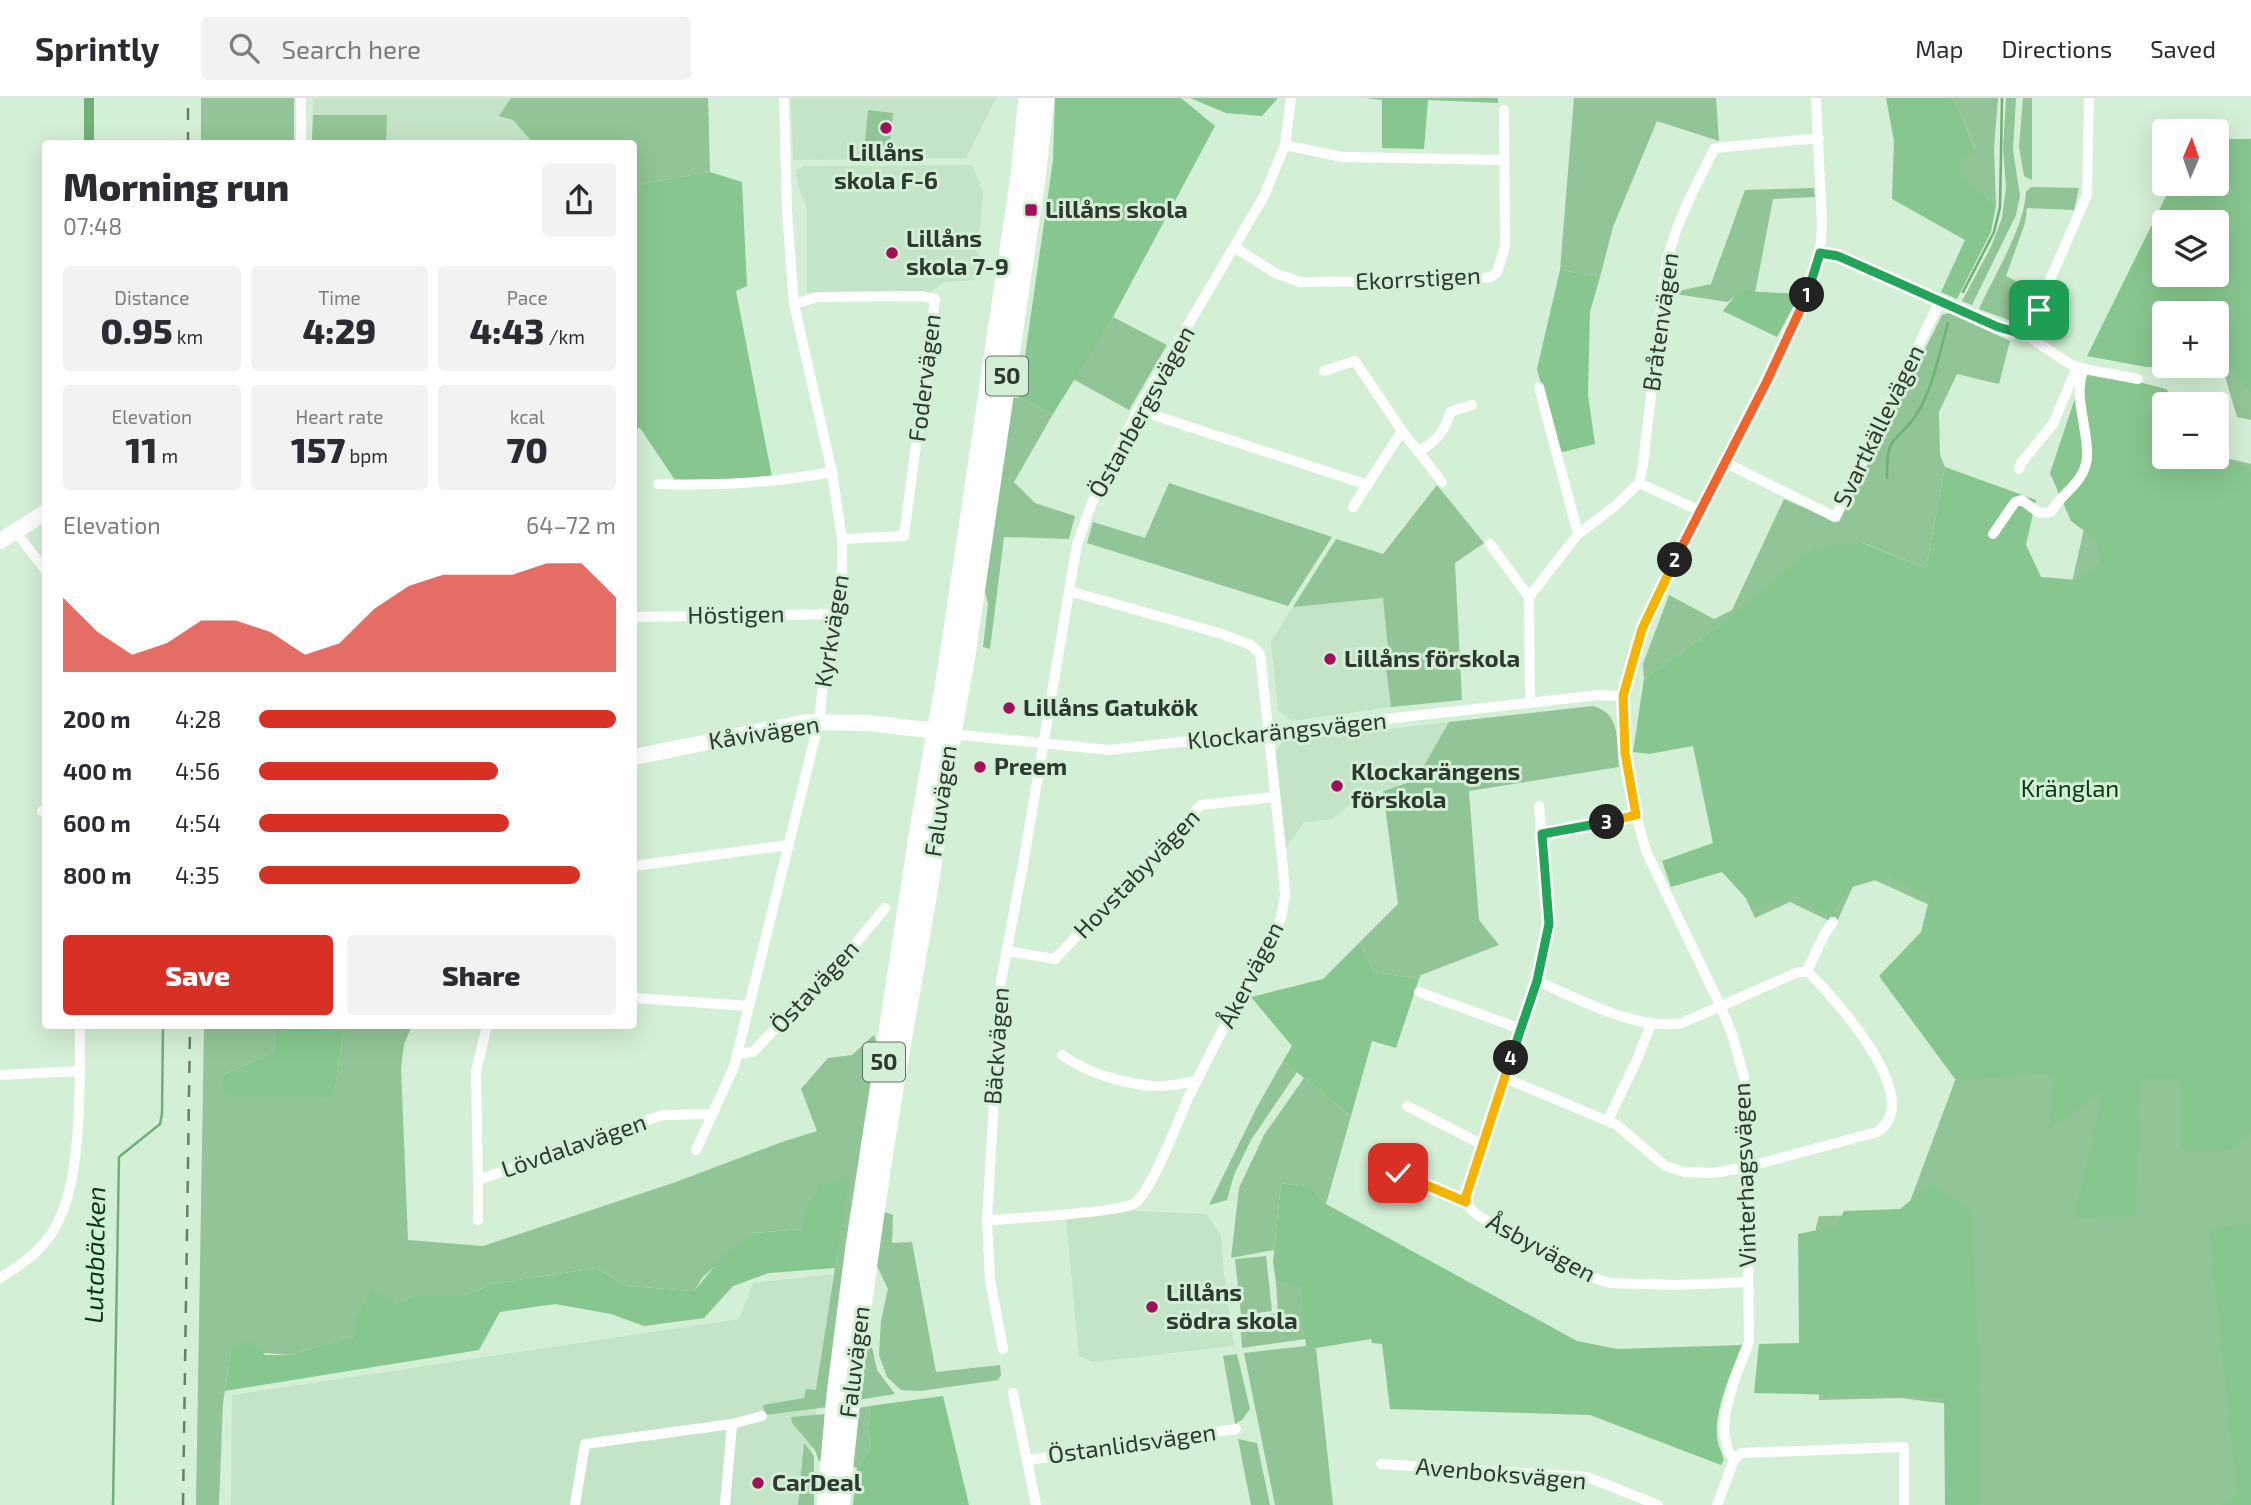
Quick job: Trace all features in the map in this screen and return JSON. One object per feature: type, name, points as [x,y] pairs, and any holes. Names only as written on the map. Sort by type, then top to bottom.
[{"type":"highway","name":"Faluvägen","points":[[957,661],[1028,98]]},
{"type":"highway","name":"Faluvägen","points":[[826,1505],[928,890],[944,733],[1036,179],[1045,98]]},
{"type":"highway","name":"Faluvägen","points":[[840,1505],[841,1420]]},
{"type":"street","points":[[301,98],[301,140]]},
{"type":"street","name":"Kyrkvägen","points":[[696,1150],[737,1055],[819,721],[824,676],[839,614],[842,539],[832,472],[794,304],[787,211],[784,98]]},
{"type":"street","name":"Östanbergsvägen","points":[[1043,745],[1080,531],[1093,499],[1138,410],[1264,196],[1285,145],[1292,98]]},
{"type":"street","name":"Vinterhagsvägen","points":[[1734,1460],[1728,1450],[1724,1433],[1725,1415],[1749,1342],[1744,1077],[1721,1007],[1646,850],[1636,815],[1625,753],[1623,696],[1642,629],[1726,463],[1811,285],[1820,253],[1822,225],[1816,98]]},
{"type":"street","points":[[2026,335],[2087,195],[2089,98]]},
{"type":"street","name":"Ekorrstigen","points":[[1234,247],[1275,273],[1300,282],[1456,281],[1491,277],[1498,270],[1505,247],[1504,110]]},
{"type":"street","name":"Bråtenvägen","points":[[1639,483],[1665,265],[1671,243],[1704,169],[1715,148],[1819,138]]},
{"type":"street","points":[[1285,145],[1342,157],[1505,160]]},
{"type":"street","points":[[1820,253],[1838,256],[1998,327],[2026,335],[2081,368],[2138,379]]},
{"type":"street","name":"Fodervägen","points":[[794,304],[818,297],[921,296],[935,299],[904,537],[842,539]]},
{"type":"street","name":"Svartkällevägen","points":[[1726,463],[1835,517],[1940,301]]},
{"type":"street","points":[[1324,371],[1354,361],[1402,432],[1442,482]]},
{"type":"street","points":[[2019,469],[2053,424],[2081,368]]},
{"type":"street","points":[[1993,534],[2015,502],[2022,500],[2039,513],[2051,512],[2058,500],[2076,486],[2081,477],[2087,459],[2081,402],[2081,368]]},
{"type":"street","points":[[1539,387],[1578,534]]},
{"type":"street","points":[[1418,452],[1441,435],[1450,412],[1472,405]]},
{"type":"street","points":[[1138,410],[1368,485]]},
{"type":"street","points":[[1353,507],[1402,432]]},
{"type":"street","points":[[658,484],[779,482],[832,472]]},
{"type":"street","points":[[1529,597],[1578,534],[1614,507],[1639,483],[1700,511]]},
{"type":"street","points":[[0,541],[42,514]]},
{"type":"street","points":[[15,531],[42,566]]},
{"type":"street","points":[[1490,544],[1529,597],[1530,703]]},
{"type":"street","name":"Åkervägen","points":[[987,1220],[1100,1211],[1127,1208],[1134,1204],[1160,1161],[1283,910],[1283,867],[1260,654],[1251,645],[1069,591]]},
{"type":"street","name":"Höstigen","points":[[637,617],[839,614]]},
{"type":"street","name":"Klockarängsvägen","points":[[944,733],[1109,750],[1599,695],[1623,696]]},
{"type":"street","name":"Kåvivägen","points":[[637,756],[785,725],[819,721],[868,723],[944,733]]},
{"type":"street","name":"Bäckvägen","points":[[1003,1349],[990,1280],[987,1220],[997,1024],[1043,745]]},
{"type":"street","name":"Hovstabyvägen","points":[[1007,951],[1055,959],[1201,805],[1275,796]]},
{"type":"street","name":"Åsbyvägen","points":[[1466,1202],[1537,981],[1549,924],[1539,806]]},
{"type":"street","points":[[1542,834],[1636,815]]},
{"type":"street","points":[[637,866],[788,845]]},
{"type":"street","name":"Östavägen","points":[[737,1055],[753,1052],[847,954],[885,908]]},
{"type":"street","points":[[1807,971],[1833,922]]},
{"type":"street","points":[[1537,981],[1620,1015],[1651,1024],[1670,1026],[1721,1007],[1796,973],[1807,971]]},
{"type":"street","points":[[1505,1077],[1608,1120],[1665,1166],[1699,1173],[1747,1167],[1877,1132],[1886,1126],[1890,1117],[1891,1097],[1881,1065],[1823,986],[1807,971]]},
{"type":"street","points":[[1419,992],[1521,1029]]},
{"type":"street","name":"Östavägen","points":[[637,998],[749,1006]]},
{"type":"street","points":[[1608,1120],[1651,1024]]},
{"type":"street","points":[[0,1278],[27,1261],[48,1239],[65,1209],[74,1171],[80,1029]]},
{"type":"street","points":[[478,1180],[476,1071],[486,1029]]},
{"type":"street","points":[[1062,1055],[1097,1074],[1132,1082],[1154,1086],[1197,1081]]},
{"type":"street","points":[[0,1075],[79,1071]]},
{"type":"street","points":[[1407,1106],[1483,1145]]},
{"type":"street","name":"Lövdalavägen","points":[[478,1220],[478,1180],[663,1115],[711,1114]]},
{"type":"street","name":"Åsbyvägen","points":[[1398,1173],[1466,1202],[1472,1211],[1482,1218],[1588,1276],[1610,1283],[1677,1285],[1748,1282]]},
{"type":"street","points":[[1013,1393],[1036,1505]]},
{"type":"street","points":[[575,1505],[585,1444],[732,1424],[762,1416]]},
{"type":"street","points":[[725,1505],[732,1424]]},
{"type":"street","name":"Östanlidsvägen","points":[[1028,1460],[1236,1429]]},
{"type":"street","points":[[1717,1505],[1734,1460],[1741,1453],[1904,1447],[1904,1505]]},
{"type":"street","name":"Avenboksvägen","points":[[1381,1464],[1587,1477],[1658,1505]]},
{"type":"shaded area","points":[[313,98],[511,98],[500,116],[513,120],[530,140],[312,140]]},
{"type":"shaded area","name":"Lillåns skola F-6","points":[[791,98],[996,98],[966,158],[793,160]]},
{"type":"shaded area","name":"Lillåns skola 7-9","points":[[972,165],[983,191],[975,280],[943,282],[930,293],[807,292],[807,208],[798,186],[796,170],[804,166]]},
{"type":"shaded area","name":"Lillåns förskola","points":[[1383,598],[1389,658],[1385,661],[1391,707],[1292,721],[1278,710],[1271,642],[1293,607]]},
{"type":"shaded area","name":"Klockarängens förskola","points":[[1449,722],[1425,764],[1410,782],[1360,796],[1333,819],[1304,822],[1284,850],[1275,753],[1282,742]]},
{"type":"shaded area","name":"Lillåns södra skola","points":[[1132,1211],[1206,1214],[1221,1235],[1234,1346],[1093,1362],[1079,1356],[1066,1219]]},
{"type":"shaded area","points":[[833,1274],[805,1505],[231,1505],[232,1395],[739,1319],[753,1283]]},
{"type":"green space","points":[[201,98],[294,98],[294,140],[201,140]]},
{"type":"green space","points":[[511,98],[708,98],[710,172],[637,187],[637,140],[530,140],[513,120],[499,116]]},
{"type":"green space","points":[[1055,98],[1181,98],[1215,126],[1113,317],[1053,414],[1019,398],[1053,160]]},
{"type":"green space","points":[[1190,98],[1278,98],[1262,116],[1226,113]]},
{"type":"green space","points":[[1366,98],[1498,98],[1498,103],[1428,100],[1424,149],[1382,148],[1382,100]]},
{"type":"green space","points":[[1574,98],[1716,98],[1719,141],[1657,121],[1613,227],[1600,277],[1560,270]]},
{"type":"green space","points":[[1886,98],[1951,98],[1956,103],[1975,150],[1960,164],[1960,174],[1996,206],[1991,232],[1957,299],[1941,292],[1965,240],[1892,199],[1894,141]]},
{"type":"green space","points":[[1951,98],[1998,98],[1994,148],[1996,206],[1960,175],[1960,164],[1975,149],[1956,103]]},
{"type":"green space","points":[[2006,98],[2016,98],[2013,150],[2020,196],[2016,215],[1972,305],[1962,301],[1991,247],[2002,218],[2006,187],[2003,148]]},
{"type":"green space","points":[[2023,98],[2032,98],[2032,180],[2024,176],[2019,147]]},
{"type":"green space","points":[[868,110],[893,113],[889,153],[864,151]]},
{"type":"green space","points":[[313,115],[387,115],[386,140],[312,140]]},
{"type":"green space","points":[[2230,139],[2251,139],[2251,393],[2229,370],[2229,301],[2152,301],[2152,367],[2087,356],[2152,224],[2152,287],[2229,287],[2229,210],[2159,210],[2166,196],[2230,196]]},
{"type":"green space","points":[[710,172],[742,182],[747,286],[736,291],[772,477],[677,483],[640,428],[637,429],[637,187]]},
{"type":"green space","points":[[2031,187],[2079,188],[2074,210],[2027,208],[2025,223],[2006,276],[2036,291],[2022,325],[1979,309],[2015,235],[2026,192]]},
{"type":"green space","points":[[1814,188],[1815,197],[1773,199],[1755,293],[1740,293],[1728,302],[1669,293],[1711,284],[1745,190]]},
{"type":"green space","points":[[1560,270],[1600,277],[1590,312],[1588,395],[1595,444],[1559,453],[1537,369]]},
{"type":"green space","points":[[1743,291],[1800,294],[1777,337],[1723,311],[1736,294]]},
{"type":"green space","points":[[1949,313],[2010,341],[1999,384],[1957,374],[1939,412],[1940,455],[1945,467],[1926,568],[1863,543],[1721,624],[1644,679],[1643,664],[1669,595],[1714,619],[1732,610],[1784,499],[1839,522],[1942,315]]},
{"type":"green space","points":[[1113,317],[1167,345],[1129,410],[1073,379]]},
{"type":"green space","points":[[2251,340],[2251,420],[2237,417],[2225,378],[2229,378],[2230,359]]},
{"type":"green space","name":"Kränglan","points":[[2085,368],[2166,389],[2168,392],[2152,392],[2152,469],[2229,469],[2229,461],[2251,470],[2251,1132],[2233,1149],[2181,1150],[2180,1079],[2141,1079],[2135,1217],[2074,1219],[2104,1091],[2049,1130],[2053,1074],[1955,1079],[1879,976],[1921,932],[1930,896],[1889,876],[1849,888],[1829,917],[1797,895],[1755,908],[1722,872],[1671,887],[1662,861],[1713,843],[1693,746],[1649,754],[1633,752],[1644,679],[1721,624],[1811,550],[1862,543],[1926,568],[1945,467],[2036,500],[2026,545],[2041,577],[2077,580],[2101,564],[2095,539],[2071,521],[2050,473]]},
{"type":"green space","points":[[1013,398],[1019,398],[1053,414],[1014,482],[1035,503],[1075,516],[1069,539],[1004,537],[990,649],[983,647],[988,604],[984,588]]},
{"type":"green space","name":"Kränglan","points":[[2229,459],[2251,464],[2251,1505],[1958,1505],[1956,1405],[1901,1398],[1819,1400],[1816,1227],[1819,1216],[1905,1215],[1956,1078],[1934,907],[1859,873],[1836,924],[1790,902],[1755,918],[1720,843],[2066,609],[2088,511],[2187,469],[2229,469]]},
{"type":"green space","points":[[1169,483],[1332,537],[1288,606],[1087,543],[1093,522],[1145,538]]},
{"type":"green space","points":[[1437,485],[1484,543],[1455,563],[1462,700],[1391,707],[1385,660],[1389,658],[1383,598],[1293,607],[1336,539],[1383,554]]},
{"type":"green space","points":[[1593,706],[1609,715],[1613,722],[1619,767],[1469,791],[1479,920],[1499,945],[1421,975],[1419,979],[1374,972],[1360,942],[1398,904],[1383,791],[1410,782],[1425,764],[1449,722]]},
{"type":"green space","points":[[1360,942],[1374,972],[1419,979],[1396,1048],[1372,1041],[1351,1116],[1283,1061],[1292,1046],[1251,997],[1323,979]]},
{"type":"green space","points":[[204,1029],[275,1029],[274,1052],[223,1075],[334,1096],[344,1029],[411,1029],[404,1044],[401,1068],[408,1240],[483,1246],[673,1183],[817,1131],[801,1089],[828,1058],[852,1055],[874,1035],[877,1044],[828,1407],[765,1415],[763,1405],[804,1398],[806,1389],[816,1390],[849,1177],[803,1229],[751,1233],[703,1277],[694,1291],[626,1286],[597,1268],[491,1284],[464,1296],[413,1296],[394,1304],[354,1336],[291,1355],[231,1351],[223,1403],[219,1505],[196,1505]]},
{"type":"green space","points":[[275,1029],[344,1029],[334,1097],[224,1095],[223,1075],[274,1052]]},
{"type":"green space","points":[[1283,1061],[1297,1072],[1251,1140],[1234,1175],[1227,1200],[1209,1205],[1256,1109]]},
{"type":"green space","points":[[1304,1078],[1351,1116],[1326,1204],[1312,1188],[1281,1183],[1274,1250],[1231,1258],[1239,1188],[1264,1135]]},
{"type":"green space","points":[[850,1177],[835,1268],[769,1273],[733,1286],[704,1318],[644,1326],[611,1314],[555,1304],[500,1312],[479,1350],[225,1391],[231,1351],[247,1340],[265,1355],[291,1355],[354,1336],[355,1320],[373,1290],[394,1304],[413,1296],[464,1296],[491,1284],[597,1268],[626,1286],[694,1291],[724,1255],[751,1233],[803,1229],[804,1212],[821,1184]]},
{"type":"green space","points":[[1281,1183],[1312,1188],[1326,1204],[1577,1341],[1617,1349],[1742,1345],[1718,1415],[1717,1438],[1724,1460],[1721,1465],[1590,1415],[1390,1409],[1382,1344],[1372,1343],[1371,1339],[1316,1348],[1306,1346],[1300,1286],[1276,1282],[1273,1261]]},
{"type":"green space","points":[[1930,1185],[1972,1210],[1981,1424],[1980,1505],[1945,1505],[1944,1397],[1754,1393],[1759,1344],[1799,1343],[1798,1234],[1837,1226],[1844,1211],[1900,1209]]},
{"type":"green space","points":[[884,1212],[893,1215],[892,1243],[912,1242],[936,1372],[1000,1365],[1001,1375],[998,1380],[920,1391],[901,1390],[887,1377],[879,1355],[881,1321],[888,1289],[876,1264]]},
{"type":"green space","points":[[2251,1224],[2251,1505],[2220,1505],[2237,1495],[2209,1229]]},
{"type":"green space","points":[[1266,1256],[1272,1311],[1241,1315],[1235,1259]]},
{"type":"green space","points":[[1276,1282],[1300,1285],[1306,1339],[1242,1348],[1240,1318],[1278,1313]]},
{"type":"green space","points":[[869,1334],[877,1370],[895,1394],[858,1400]]},
{"type":"green space","points":[[1306,1346],[1316,1348],[1333,1505],[1275,1505],[1244,1353]]},
{"type":"green space","points":[[1237,1354],[1250,1409],[1242,1420],[1235,1424],[1223,1356]]},
{"type":"green space","points":[[943,1396],[969,1505],[853,1505],[857,1468],[871,1448],[868,1429],[870,1406]]},
{"type":"green space","points":[[870,1406],[868,1429],[871,1448],[857,1468],[851,1466],[858,1408]]},
{"type":"green space","points":[[827,1414],[822,1461],[819,1461],[815,1450],[792,1423],[791,1417]]},
{"type":"green space","points":[[1238,1439],[1257,1443],[1270,1505],[1251,1505]]},
{"type":"green space","points":[[804,1443],[814,1456],[814,1505],[798,1505]]},
{"type":"waterway","name":"Lutabäcken","points":[[89,98],[89,140]]},
{"type":"waterway","points":[[1963,292],[1994,232],[2000,207],[2002,98]]},
{"type":"waterway","points":[[1887,478],[1891,445],[1911,422],[1923,402],[1948,323]]},
{"type":"waterway","name":"Lutabäcken","points":[[113,1505],[119,1157],[160,1124],[163,1029]]},
{"type":"railway","points":[[188,98],[188,140]]},
{"type":"railway","points":[[183,1505],[190,1029]]},
{"type":"place","name":"Lillåns skola F-6","points":[[886,128]]},
{"type":"place","name":"Lillåns skola","points":[[1031,210]]},
{"type":"place","name":"Lillåns skola 7-9","points":[[892,253]]},
{"type":"place","name":"Lillåns förskola","points":[[1330,659]]},
{"type":"place","name":"Lillåns Gatukök","points":[[1009,708]]},
{"type":"place","name":"Preem","points":[[980,767]]},
{"type":"place","name":"Klockarängens förskola","points":[[1337,786]]},
{"type":"place","name":"Lillåns södra skola","points":[[1152,1307]]},
{"type":"place","name":"CarDeal","points":[[758,1483]]},
{"type":"route","points":[[1398,1173],[1466,1202],[1537,981],[1545,946],[1549,924],[1542,834],[1636,815],[1625,753],[1623,696],[1642,629],[1767,381],[1811,285],[1820,253],[1838,256],[1998,327],[2026,335],[2039,310]]}]
